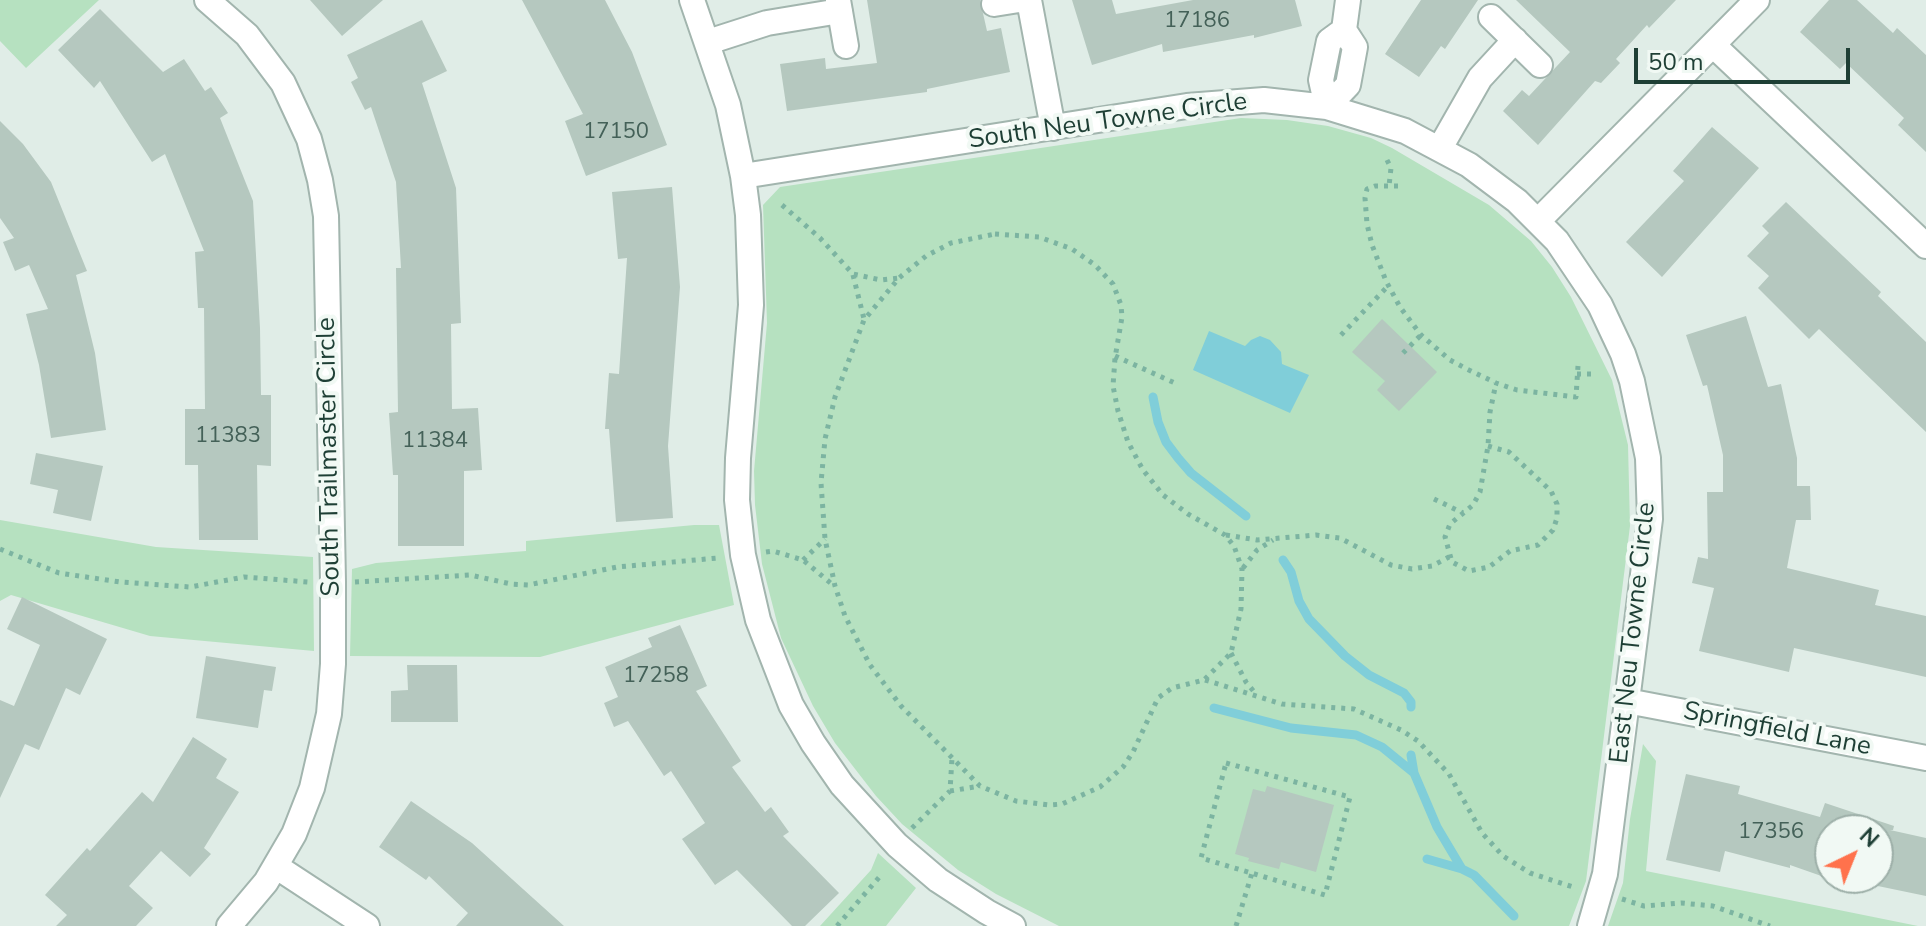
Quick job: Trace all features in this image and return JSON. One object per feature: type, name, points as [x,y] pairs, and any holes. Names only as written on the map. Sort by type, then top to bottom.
[{"type":"street","name":"South Trailmaster Circle","points":[[207,0],[258,48],[288,92],[312,149],[326,216],[333,567],[332,688],[326,734],[312,788],[294,834],[277,867],[229,926]]},
{"type":"street","points":[[692,0],[728,105],[743,176],[751,250],[751,305],[737,500],[750,589],[767,645],[788,697],[813,743],[861,807],[897,845],[938,880],[1013,926]]},
{"type":"street","points":[[994,4],[1019,0]]},
{"type":"street","points":[[1029,0],[1053,128]]},
{"type":"street","points":[[1327,107],[1348,85],[1355,47],[1344,30],[1348,0]]},
{"type":"street","points":[[1538,221],[1713,45],[1749,3]]},
{"type":"street","points":[[708,42],[767,23],[839,6],[846,46]]},
{"type":"street","points":[[1491,17],[1540,65]]},
{"type":"street","points":[[1440,148],[1480,78],[1515,40]]},
{"type":"street","points":[[1713,45],[1926,246]]},
{"type":"street","name":"South Neu Towne Circle","points":[[743,176],[1218,102],[1264,100],[1327,107],[1378,121],[1440,148],[1496,184],[1538,221]]},
{"type":"street","name":"East Neu Towne Circle","points":[[1538,221],[1572,262],[1600,305],[1623,354],[1644,432],[1649,469],[1650,519],[1605,874],[1590,926]]},
{"type":"street","name":"Springfield Lane","points":[[1627,701],[1926,758]]},
{"type":"street","points":[[277,867],[367,926]]},
{"type":"path","points":[[1387,160],[1391,168],[1389,186]]},
{"type":"path","points":[[1398,186],[1370,187],[1365,198],[1372,245],[1388,286],[1421,335],[1450,360],[1496,383],[1536,393],[1576,397],[1578,366]]},
{"type":"path","points":[[782,205],[826,243],[853,274],[864,320]]},
{"type":"path","points":[[1449,557],[1432,566],[1412,569],[1391,565],[1340,538],[1316,535],[1274,540],[1240,539],[1225,535],[1176,505],[1152,483],[1135,457],[1115,400],[1115,356],[1122,317],[1113,284],[1084,257],[1039,237],[1009,234],[964,239],[938,249],[899,278],[864,320],[835,397],[825,439],[821,483],[825,539],[835,586],[860,648],[884,685],[916,722],[980,786],[1007,798],[1033,804],[1062,804],[1089,794],[1109,781],[1129,760],[1158,698],[1172,688],[1204,680],[1282,704],[1354,709],[1401,730],[1418,741],[1449,774],[1482,833],[1503,856],[1530,873],[1583,890]]},
{"type":"path","points":[[853,274],[881,280],[899,278]]},
{"type":"path","points":[[1341,335],[1388,286]]},
{"type":"path","points":[[1403,353],[1421,335]]},
{"type":"path","points":[[1115,356],[1177,384]]},
{"type":"path","points":[[1577,374],[1594,374]]},
{"type":"path","points":[[1488,446],[1509,452],[1551,491],[1558,511],[1556,525],[1538,545],[1510,551],[1484,570],[1463,570],[1449,557],[1444,542],[1446,530],[1473,505],[1480,492],[1496,383]]},
{"type":"path","points":[[1434,499],[1463,513]]},
{"type":"path","points":[[1204,680],[1231,653],[1241,609],[1242,569],[1234,546],[1225,535]]},
{"type":"path","points":[[803,560],[825,539]]},
{"type":"path","points":[[1242,569],[1257,550],[1274,540]]},
{"type":"path","points":[[1,551],[59,573],[106,581],[190,587],[244,577],[315,583]]},
{"type":"path","points":[[761,553],[773,551],[803,560],[835,586]]},
{"type":"path","points":[[350,582],[470,575],[528,585],[617,567],[725,557]]},
{"type":"path","points":[[1231,653],[1256,695]]},
{"type":"path","points":[[950,791],[952,756]]},
{"type":"path","points":[[1226,763],[1350,797],[1325,895],[1252,873],[1201,858],[1226,763]]},
{"type":"path","points":[[909,832],[950,791],[980,786]]},
{"type":"path","points":[[1236,926],[1252,873]]},
{"type":"path","points":[[837,926],[882,874]]},
{"type":"path","points":[[1617,898],[1644,906],[1681,903],[1713,906],[1770,926]]},
{"type":"green space","points":[[0,0],[99,0],[26,68],[0,41]]},
{"type":"green space","points":[[1241,118],[1328,126],[1371,138],[1489,205],[1531,241],[1552,267],[1571,297],[1612,380],[1628,445],[1630,526],[1586,881],[1569,926],[1059,926],[996,894],[958,870],[902,824],[835,743],[813,706],[781,638],[762,564],[755,505],[754,471],[767,323],[763,205],[780,187]]},
{"type":"green space","points":[[0,520],[156,547],[313,557],[314,651],[150,636],[11,595],[0,601]]},
{"type":"green space","points":[[719,525],[734,605],[540,657],[350,656],[352,569],[376,563],[526,551],[526,541]]},
{"type":"green space","points":[[1643,744],[1656,761],[1646,871],[1918,926],[1608,926],[1623,883]]},
{"type":"green space","points":[[878,853],[916,888],[886,926],[820,926],[871,870]]},
{"type":"water","points":[[1209,331],[1245,346],[1260,336],[1270,340],[1281,352],[1282,364],[1309,375],[1290,413],[1193,370]]},
{"type":"building","points":[[310,0],[383,0],[342,36]]},
{"type":"building","points":[[522,0],[605,0],[632,52],[667,145],[586,176],[565,121],[583,114]]},
{"type":"building","points":[[867,0],[980,0],[987,31],[1001,28],[1010,72],[927,89],[927,92],[787,111],[780,64],[825,58],[826,69],[877,63]]},
{"type":"building","points":[[1072,0],[1112,0],[1116,14],[1193,0],[1295,0],[1302,26],[1254,38],[1254,35],[1163,52],[1162,44],[1092,65]]},
{"type":"building","points":[[1421,0],[1478,0],[1445,49],[1441,46],[1419,77],[1385,54]]},
{"type":"building","points":[[1516,0],[1676,0],[1649,28],[1647,25],[1616,59],[1620,63],[1601,83],[1595,81],[1538,145],[1503,111],[1522,90],[1529,96],[1570,52]]},
{"type":"building","points":[[1829,0],[1857,0],[1893,33],[1897,28],[1926,55],[1926,152],[1898,125],[1904,118],[1846,63],[1840,69],[1800,32]]},
{"type":"building","points":[[100,9],[163,72],[184,59],[205,91],[211,87],[228,113],[220,118],[253,201],[261,395],[271,395],[271,466],[257,465],[258,540],[199,540],[198,465],[185,465],[185,409],[205,409],[204,308],[198,308],[195,252],[204,251],[165,154],[152,162],[100,81],[94,88],[58,50]]},
{"type":"building","points":[[422,20],[447,71],[422,83],[456,188],[461,323],[451,324],[452,409],[478,408],[482,470],[464,471],[464,546],[398,546],[398,475],[393,475],[389,413],[398,412],[396,268],[401,268],[396,182],[371,107],[365,110],[351,82],[358,78],[347,55]]},
{"type":"building","points":[[0,121],[23,144],[51,182],[87,271],[76,275],[95,353],[106,430],[51,438],[39,365],[26,314],[48,309],[29,265],[15,271],[3,242],[14,238],[0,218]]},
{"type":"building","points":[[1712,127],[1759,168],[1662,277],[1626,242],[1684,181],[1673,171]]},
{"type":"building","points":[[672,187],[680,287],[668,446],[673,518],[616,522],[609,429],[605,429],[609,373],[619,374],[627,258],[618,259],[612,192]]},
{"type":"building","points":[[1786,202],[1881,292],[1878,296],[1926,342],[1926,432],[1819,329],[1809,339],[1758,288],[1769,276],[1747,256],[1769,233],[1762,226]]},
{"type":"building","points":[[1746,316],[1768,387],[1781,384],[1797,458],[1797,486],[1810,486],[1811,520],[1796,520],[1787,568],[1879,590],[1875,605],[1926,616],[1926,677],[1794,648],[1789,672],[1699,651],[1714,588],[1692,583],[1698,557],[1708,559],[1707,492],[1723,492],[1723,455],[1707,385],[1703,386],[1686,335]]},
{"type":"building","points":[[1382,319],[1437,372],[1399,411],[1377,390],[1385,381],[1352,352]]},
{"type":"building","points":[[36,453],[103,466],[91,521],[53,513],[58,490],[30,484]]},
{"type":"building","points":[[22,597],[107,639],[80,695],[66,688],[39,750],[25,744],[0,798],[0,700],[14,706],[40,645],[7,629]]},
{"type":"building","points":[[680,625],[707,686],[696,691],[741,761],[732,767],[765,812],[771,807],[789,832],[783,836],[839,893],[805,926],[792,926],[737,870],[715,885],[682,839],[705,823],[671,771],[664,776],[628,721],[614,727],[604,703],[618,697],[605,667],[652,647],[648,638]]},
{"type":"building","points":[[206,656],[276,667],[272,691],[264,690],[258,728],[196,718]]},
{"type":"building","points":[[407,665],[457,665],[458,722],[391,722],[391,691],[408,690]]},
{"type":"building","points":[[193,737],[227,759],[216,778],[239,792],[204,848],[211,854],[190,877],[161,851],[129,886],[153,908],[136,926],[56,926],[67,915],[45,895],[87,848],[90,851],[142,792],[153,802]]},
{"type":"building","points":[[1686,774],[1740,786],[1738,794],[1814,815],[1814,873],[1725,851],[1720,872],[1666,860]]},
{"type":"building","points":[[1267,786],[1334,805],[1316,872],[1281,862],[1279,869],[1248,861],[1249,858],[1235,854],[1253,789],[1265,792]]},
{"type":"building","points":[[411,801],[472,843],[564,926],[456,926],[468,913],[429,876],[426,880],[379,847]]},
{"type":"building","points":[[1825,803],[1858,814],[1821,814]]},
{"type":"building","points":[[1894,831],[1926,838],[1926,896],[1894,889]]},
{"type":"waterway","points":[[1153,397],[1166,442],[1178,458],[1191,473],[1246,516]]},
{"type":"waterway","points":[[1283,560],[1291,572],[1299,601],[1309,619],[1345,656],[1369,675],[1404,693],[1411,707]]},
{"type":"waterway","points":[[1214,708],[1291,728],[1356,735],[1382,747],[1414,773],[1437,827],[1462,869]]},
{"type":"waterway","points":[[1411,755],[1414,773]]},
{"type":"waterway","points":[[1427,859],[1474,875],[1514,916]]}]
